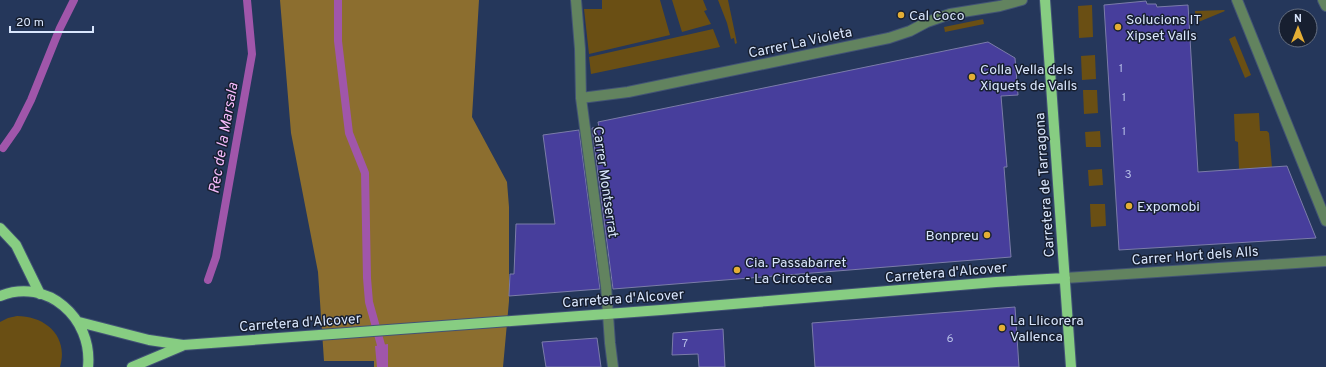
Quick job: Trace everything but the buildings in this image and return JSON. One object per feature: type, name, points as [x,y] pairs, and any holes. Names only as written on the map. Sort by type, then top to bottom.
[{"type":"main road","name":"Carretera de Tarragona","points":[[1045,0],[1071,367]]},
{"type":"main road","points":[[0,228],[16,245],[40,294]]},
{"type":"main road","name":"Carretera d'Alcover","points":[[183,345],[609,313],[988,282],[1065,278]]},
{"type":"main road","points":[[0,296],[22,292],[40,294],[55,300],[68,310],[79,322],[86,338],[90,355],[88,367]]},
{"type":"main road","points":[[79,322],[149,340],[183,345]]},
{"type":"main road","points":[[132,367],[183,345]]},
{"type":"street","name":"Carrer Montserrat","points":[[576,0],[580,49],[581,98],[605,278],[613,367]]},
{"type":"street","name":"Carrer La Violeta","points":[[581,98],[628,92],[889,38],[950,14],[1000,6],[1022,0]]},
{"type":"street","points":[[1237,0],[1326,221]]},
{"type":"street","points":[[1324,0],[1326,6]]},
{"type":"street","name":"Carrer Hort dels Alls","points":[[1065,278],[1326,261]]},
{"type":"shaded area","points":[[280,0],[479,0],[472,117],[507,182],[509,207],[509,301],[503,367],[374,367],[374,361],[324,361],[318,272],[291,133]]},
{"type":"shaded area","points":[[602,0],[660,0],[670,35],[589,54],[584,9],[602,9]]},
{"type":"shaded area","points":[[672,0],[703,0],[707,10],[704,11],[711,24],[682,32]]},
{"type":"shaded area","points":[[718,0],[728,0],[737,43],[735,44],[734,38],[731,39],[727,23]]},
{"type":"shaded area","points":[[1092,5],[1093,37],[1079,38],[1078,6]]},
{"type":"shaded area","points":[[1195,11],[1225,11],[1196,23]]},
{"type":"shaded area","points":[[983,19],[984,24],[945,32],[944,27]]},
{"type":"shaded area","points":[[713,29],[720,47],[591,74],[589,57]]},
{"type":"shaded area","points":[[1235,36],[1251,75],[1245,78],[1229,39]]},
{"type":"shaded area","points":[[1095,55],[1096,79],[1082,80],[1081,56]]},
{"type":"shaded area","points":[[1083,90],[1097,90],[1098,113],[1084,114]]},
{"type":"shaded area","points":[[1259,113],[1260,131],[1267,131],[1269,133],[1272,167],[1239,169],[1238,142],[1235,141],[1234,114]]},
{"type":"shaded area","points":[[1100,131],[1101,147],[1086,147],[1085,132]]},
{"type":"shaded area","points":[[1102,169],[1103,185],[1089,186],[1088,170]]},
{"type":"shaded area","points":[[1090,204],[1105,204],[1106,226],[1091,227]]},
{"type":"shaded area","points":[[17,316],[27,317],[45,324],[58,337],[62,356],[60,367],[0,367],[0,322]]},
{"type":"shaded area","points":[[388,344],[388,367],[377,367],[375,346]]},
{"type":"waterway","points":[[3,148],[17,128],[31,100],[60,28],[74,0]]},
{"type":"waterway","name":"Rec de la Marsala","points":[[208,280],[216,257],[252,54],[247,0]]},
{"type":"waterway","points":[[338,0],[338,41],[349,133],[365,173],[367,278],[369,302],[381,345],[382,367]]},
{"type":"place","name":"Cal Coco","points":[[901,15]]},
{"type":"place","name":"Solucions IT Xipset Valls","points":[[1118,27]]},
{"type":"place","name":"Colla Vella dels Xiquets de Valls","points":[[972,77]]},
{"type":"place","name":"Expomobi","points":[[1129,206]]},
{"type":"place","name":"Bonpreu","points":[[987,235]]},
{"type":"place","name":"Cia. Passabarret - La Circoteca","points":[[737,270]]},
{"type":"place","name":"La Llicorera Vallenca","points":[[1002,328]]}]
